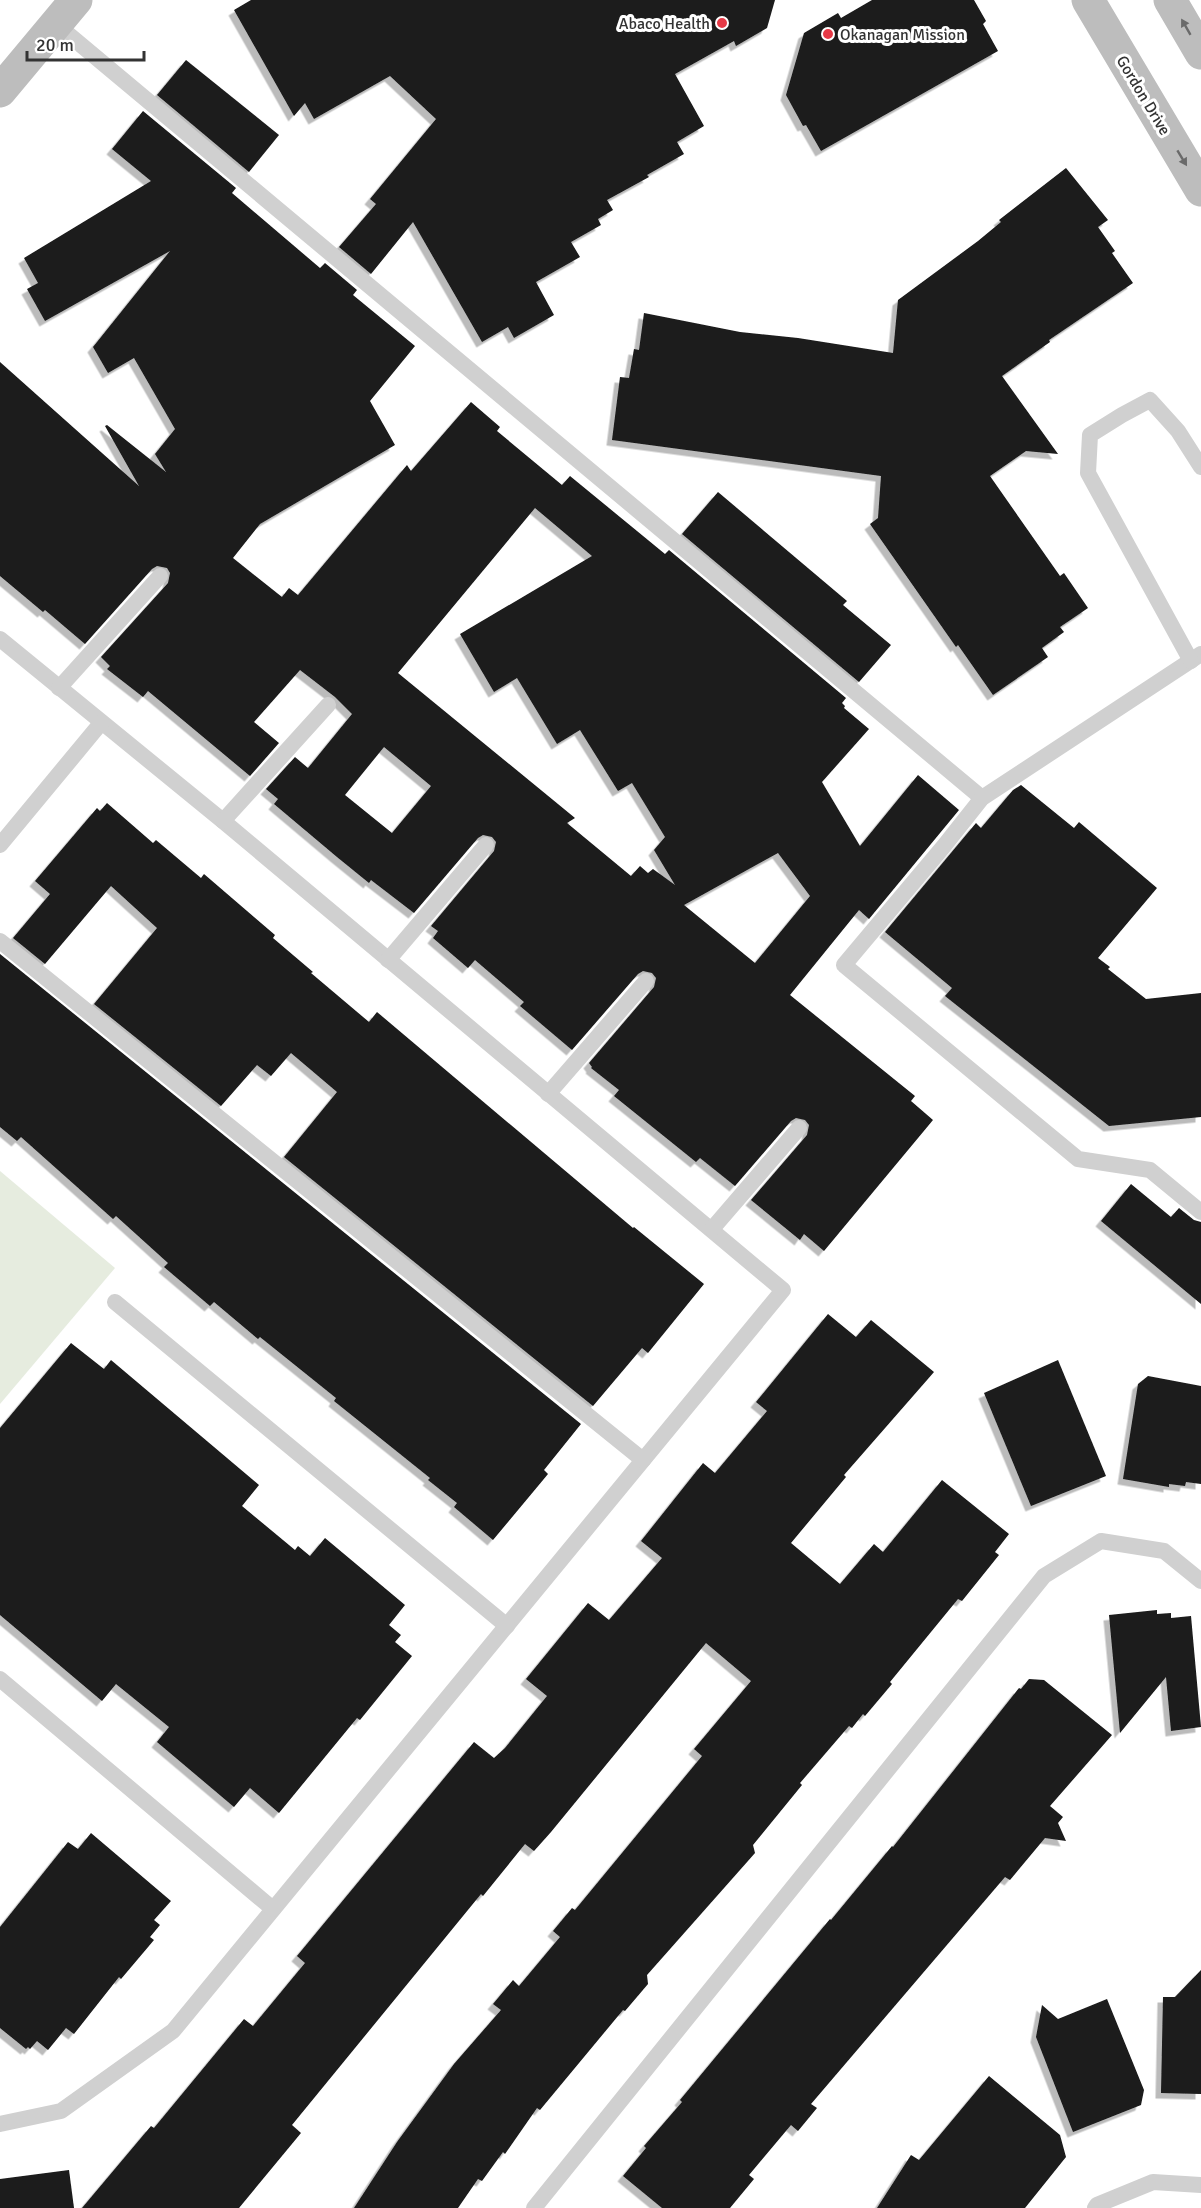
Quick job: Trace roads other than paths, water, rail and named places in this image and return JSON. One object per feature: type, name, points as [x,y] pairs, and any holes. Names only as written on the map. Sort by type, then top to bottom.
[{"type":"main road","name":"Gordon Drive","points":[[1088,0],[1201,190]]},
{"type":"main road","points":[[1170,0],[1201,53]]},
{"type":"main road","points":[[0,91],[66,12]]},
{"type":"lane","points":[[66,12],[982,798]]},
{"type":"lane","points":[[1201,467],[1178,431],[1150,400],[1090,435],[1088,473],[1196,658],[982,798],[844,965],[1078,1159],[1150,1170],[1201,1212]]},
{"type":"lane","points":[[59,688],[160,576]]},
{"type":"lane","points":[[0,639],[223,821],[783,1290],[173,2031],[61,2110],[0,2124]]},
{"type":"lane","points":[[223,821],[328,705]]},
{"type":"lane","points":[[0,845],[101,723]]},
{"type":"lane","points":[[388,960],[486,844]]},
{"type":"lane","points":[[0,941],[643,1460]]},
{"type":"lane","points":[[548,1094],[646,981]]},
{"type":"lane","points":[[712,1229],[800,1128]]},
{"type":"lane","points":[[116,1302],[507,1626]]},
{"type":"lane","points":[[534,2208],[1044,1576],[1101,1541],[1164,1551],[1201,1581]]},
{"type":"lane","points":[[0,1678],[273,1910]]},
{"type":"lane","points":[[1095,2208],[1097,2205],[1153,2182],[1201,2185]]},
{"type":"place","name":"Abaco Health","points":[[722,23]]},
{"type":"place","name":"Okanagan Mission","points":[[828,34]]}]
